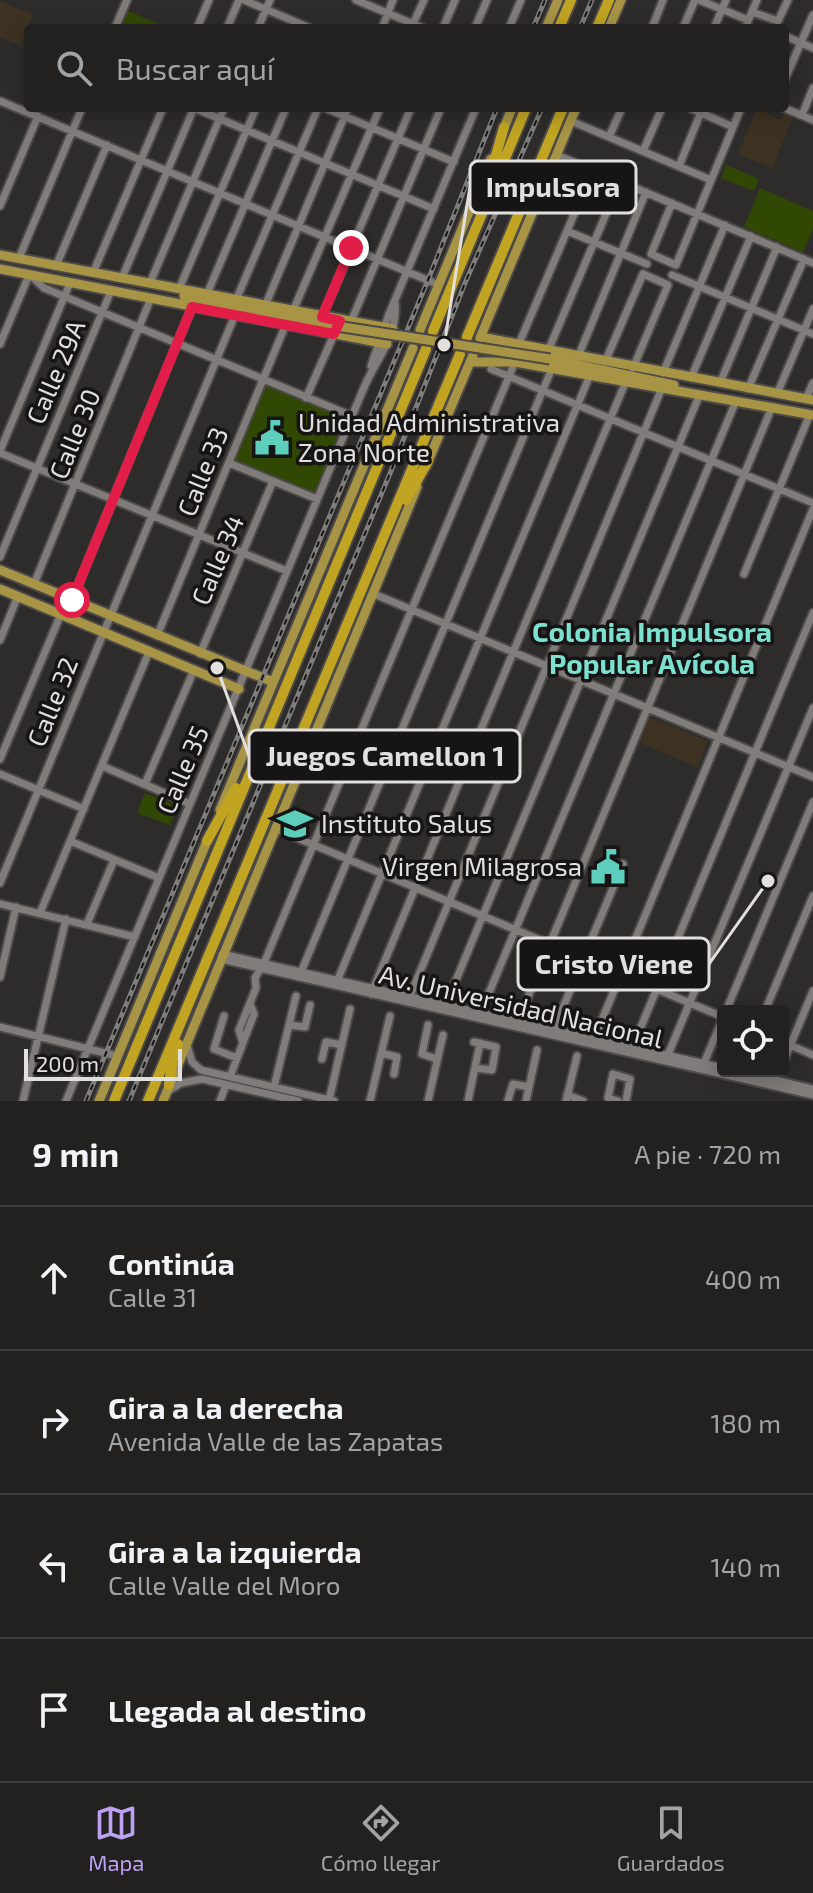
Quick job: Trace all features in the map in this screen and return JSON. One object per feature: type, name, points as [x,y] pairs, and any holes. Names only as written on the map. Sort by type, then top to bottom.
[{"type":"highway","points":[[561,24],[571,0]]},
{"type":"highway","points":[[599,24],[609,0]]},
{"type":"highway","points":[[433,331],[524,112]]},
{"type":"highway","points":[[467,337],[561,112]]},
{"type":"highway","points":[[461,264],[504,127]]},
{"type":"highway","points":[[114,1101],[426,349]]},
{"type":"highway","points":[[148,1101],[460,354]]},
{"type":"highway","points":[[388,528],[428,461]]},
{"type":"highway","points":[[207,841],[260,745]]},
{"type":"highway","points":[[166,1093],[172,1061],[185,1024],[186,1008]]},
{"type":"main road","points":[[548,24],[558,0]]},
{"type":"main road","points":[[611,24],[621,0]]},
{"type":"main road","points":[[420,330],[504,127],[507,112]]},
{"type":"main road","points":[[574,112],[480,338],[518,346],[590,375],[811,414]]},
{"type":"main road","points":[[0,255],[179,289],[207,298]]},
{"type":"main road","points":[[0,269],[286,324],[389,329]]},
{"type":"main road","points":[[150,283],[173,293],[345,328],[548,357],[647,378],[700,394]]},
{"type":"main road","points":[[151,298],[236,300],[293,311],[322,317],[384,343]]},
{"type":"main road","points":[[99,1101],[413,348]]},
{"type":"main road","points":[[538,365],[535,358],[579,354],[633,368],[810,400]]},
{"type":"main road","points":[[166,1093],[472,358],[538,365],[548,357]]},
{"type":"main road","points":[[647,378],[720,383]]},
{"type":"main road","points":[[0,570],[273,682]]},
{"type":"main road","points":[[0,589],[239,689]]},
{"type":"street","points":[[117,24],[127,0]]},
{"type":"street","points":[[199,24],[209,0]]},
{"type":"street","points":[[229,24],[241,0],[266,9],[291,24]]},
{"type":"street","points":[[260,24],[270,0]]},
{"type":"street","points":[[384,24],[393,0]]},
{"type":"street","points":[[360,1],[413,24],[424,0]]},
{"type":"street","points":[[445,24],[455,0]]},
{"type":"street","points":[[477,24],[487,0]]},
{"type":"street","points":[[511,24],[521,0]]},
{"type":"street","points":[[654,24],[663,0]]},
{"type":"street","points":[[685,24],[697,0],[748,20],[778,21],[788,0]]},
{"type":"street","points":[[716,24],[726,0]]},
{"type":"street","points":[[748,20],[757,0]]},
{"type":"street","points":[[789,70],[813,15]]},
{"type":"street","points":[[789,38],[813,48]]},
{"type":"street","points":[[802,115],[813,88]]},
{"type":"street","points":[[1,103],[24,111]]},
{"type":"street","points":[[789,110],[813,120]]},
{"type":"street","points":[[27,112],[439,285]]},
{"type":"street","points":[[19,258],[80,112]]},
{"type":"street","points":[[93,273],[161,112]]},
{"type":"street","points":[[122,278],[192,112]]},
{"type":"street","points":[[203,112],[434,209]]},
{"type":"street","points":[[150,283],[223,112]]},
{"type":"street","points":[[179,289],[254,112]]},
{"type":"street","points":[[207,298],[284,112]]},
{"type":"street","points":[[236,300],[316,112]]},
{"type":"street","points":[[265,306],[346,112],[371,127],[454,162]]},
{"type":"street","points":[[293,311],[378,112]]},
{"type":"street","points":[[322,317],[409,112]]},
{"type":"street","points":[[306,398],[345,328],[439,112]]},
{"type":"street","name":"Calle 35","points":[[66,1101],[396,315],[395,303],[407,271],[474,112]]},
{"type":"street","points":[[609,137],[620,112]]},
{"type":"street","points":[[643,151],[660,112]]},
{"type":"street","points":[[679,166],[701,112],[733,127]]},
{"type":"street","points":[[672,203],[651,254],[676,265],[739,112]]},
{"type":"street","points":[[0,206],[38,116]]},
{"type":"street","points":[[571,121],[711,180]]},
{"type":"street","points":[[56,266],[107,145]]},
{"type":"street","points":[[557,155],[813,263]]},
{"type":"street","points":[[518,346],[593,170]]},
{"type":"street","points":[[300,974],[542,391],[548,357],[620,181]]},
{"type":"street","points":[[579,354],[646,192]]},
{"type":"street","points":[[663,373],[724,228]]},
{"type":"street","points":[[567,231],[647,264]]},
{"type":"street","points":[[691,378],[751,236]]},
{"type":"street","points":[[720,383],[777,247]]},
{"type":"street","points":[[748,389],[804,259]]},
{"type":"street","points":[[605,362],[643,274],[668,285],[633,368]]},
{"type":"street","points":[[0,344],[30,275],[40,286],[63,297],[352,416]]},
{"type":"street","points":[[672,275],[813,334]]},
{"type":"street","points":[[70,283],[0,452],[287,571]]},
{"type":"street","name":"Calle 29A","points":[[0,557],[111,291]]},
{"type":"street","name":"Calle 30","points":[[34,584],[151,298]]},
{"type":"street","points":[[72,600],[192,307]]},
{"type":"street","points":[[777,394],[813,309]]},
{"type":"street","name":"Calle 32","points":[[0,883],[235,315]]},
{"type":"street","name":"Calle 33","points":[[157,636],[286,324]]},
{"type":"street","points":[[220,1101],[254,1013],[250,1004],[256,987],[255,978],[315,845],[515,362]]},
{"type":"street","points":[[491,369],[813,503]]},
{"type":"street","points":[[338,979],[590,375]]},
{"type":"street","points":[[372,991],[626,381]]},
{"type":"street","points":[[810,400],[813,383]]},
{"type":"street","points":[[410,996],[662,388]]},
{"type":"street","points":[[445,1007],[700,394]]},
{"type":"street","points":[[481,1012],[736,401]]},
{"type":"street","points":[[517,1023],[772,407]]},
{"type":"street","points":[[744,574],[811,414]]},
{"type":"street","points":[[229,463],[317,499]]},
{"type":"street","name":"Calle 34","points":[[200,654],[273,481]]},
{"type":"street","points":[[593,1041],[813,509]]},
{"type":"street","points":[[374,594],[813,777]]},
{"type":"street","points":[[0,640],[18,596]]},
{"type":"street","points":[[633,1046],[813,613]]},
{"type":"street","points":[[0,759],[61,614]]},
{"type":"street","points":[[40,913],[149,652]]},
{"type":"street","points":[[145,784],[194,670]]},
{"type":"street","points":[[666,1058],[813,708]]},
{"type":"street","points":[[102,766],[190,804]]},
{"type":"street","points":[[0,774],[84,809]]},
{"type":"street","points":[[728,1005],[813,802]]},
{"type":"street","points":[[276,829],[717,1014]]},
{"type":"street","points":[[70,841],[159,878]]},
{"type":"street","points":[[87,924],[114,860]]},
{"type":"street","points":[[554,1029],[623,864]]},
{"type":"street","points":[[768,1005],[813,896]]},
{"type":"street","points":[[0,904],[135,937]]},
{"type":"street","points":[[0,977],[16,907]]},
{"type":"street","points":[[23,1101],[66,919]]},
{"type":"street","name":"Av. Universidad Nacional","points":[[222,956],[717,1068]]},
{"type":"street","name":"Av. Universidad Nacional","points":[[300,974],[338,979],[372,991],[410,996],[593,1041],[633,1046],[666,1058],[717,1066]]},
{"type":"street","points":[[789,1040],[813,991]]},
{"type":"street","points":[[274,1087],[295,999],[314,1006],[304,1027],[289,1025]]},
{"type":"street","points":[[166,1093],[181,1083],[195,1080],[228,1081],[332,1100],[350,1009]]},
{"type":"street","points":[[224,1016],[214,1049],[237,1058]]},
{"type":"street","points":[[370,1101],[391,1022]]},
{"type":"street","points":[[0,1027],[117,1056]]},
{"type":"street","points":[[428,1101],[437,1059],[447,1036],[428,1028],[422,1055],[437,1059]]},
{"type":"street","points":[[704,1063],[717,1032]]},
{"type":"street","points":[[186,1041],[192,1062],[201,1070],[265,1097],[298,1101]]},
{"type":"street","points":[[338,1063],[320,1058],[326,1042],[342,1045]]},
{"type":"street","points":[[468,1101],[477,1042],[498,1045],[492,1070],[475,1068]]},
{"type":"street","points":[[789,1045],[813,1055]]},
{"type":"street","points":[[526,1101],[537,1050]]},
{"type":"street","points":[[377,1070],[398,1074],[397,1057],[381,1053]]},
{"type":"street","points":[[577,1056],[567,1098],[583,1101]]},
{"type":"street","points":[[195,1080],[192,1072],[201,1070]]},
{"type":"street","points":[[618,1101],[608,1098],[613,1074],[630,1079],[626,1101]]},
{"type":"street","name":"Av. Universidad Nacional","points":[[756,1077],[813,1090]]},
{"type":"street","name":"Av. Universidad Nacional","points":[[760,1077],[813,1090]]},
{"type":"street","points":[[508,1100],[513,1084],[529,1087]]},
{"type":"shaded area","points":[[0,1],[33,15],[29,24],[24,24],[20,46],[0,37]]},
{"type":"shaded area","points":[[755,112],[768,112],[781,120],[784,113],[793,117],[772,168],[738,154]]},
{"type":"shaded area","points":[[649,717],[708,741],[697,767],[638,742]]},
{"type":"green space","points":[[128,11],[159,24],[123,24]]},
{"type":"green space","points":[[191,112],[216,112],[430,202],[426,211]]},
{"type":"green space","points":[[726,165],[759,179],[754,191],[721,178]]},
{"type":"green space","points":[[760,188],[813,211],[813,229],[803,252],[744,227]]},
{"type":"green space","points":[[265,385],[345,418],[314,494],[233,461]]},
{"type":"green space","points":[[145,793],[178,806],[170,825],[137,813]]},
{"type":"railway","points":[[535,24],[545,0]]},
{"type":"railway","points":[[582,24],[592,0]]},
{"type":"railway","points":[[86,1101],[495,112]]},
{"type":"railway","points":[[129,1101],[391,471],[465,283],[540,112]]},
{"type":"place","name":"Impulsora","points":[[444,345]]},
{"type":"place","name":"Unidad Administrativa Zona Norte","points":[[272,438]]},
{"type":"place","name":"Juegos Camellon 1","points":[[217,668]]},
{"type":"place","name":"Instituto Salus","points":[[295,824]]},
{"type":"place","name":"Virgen Milagrosa","points":[[608,867]]},
{"type":"place","name":"Cristo Viene","points":[[768,881]]},
{"type":"district","name":"Colonia Impulsora Popular Avícola","points":[[652,648]]},
{"type":"route","points":[[72,600],[192,307],[334,334],[340,321],[322,317],[351,248]]}]
